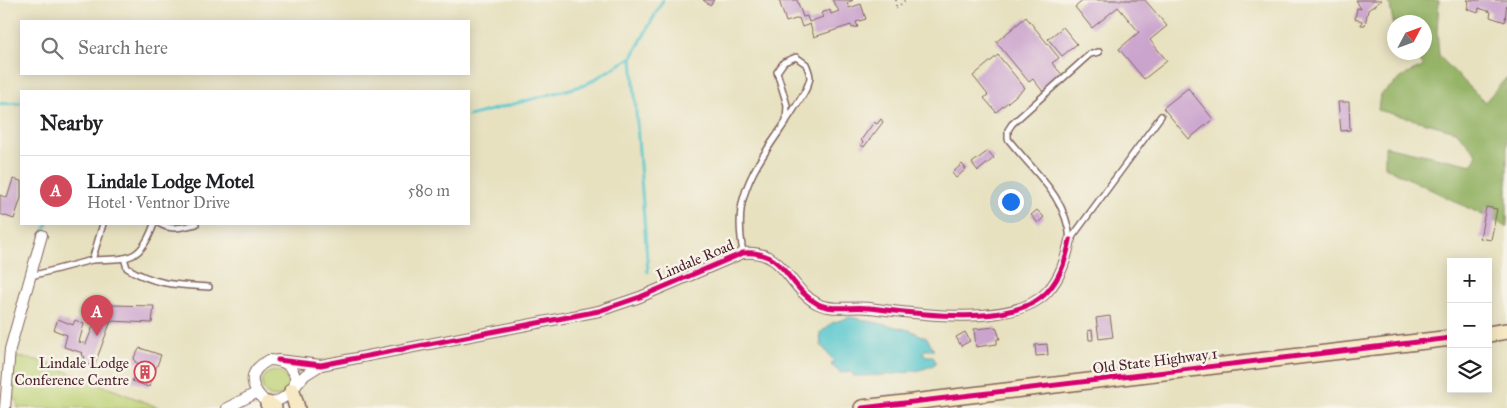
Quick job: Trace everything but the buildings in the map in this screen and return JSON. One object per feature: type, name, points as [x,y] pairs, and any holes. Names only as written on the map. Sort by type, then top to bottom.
[{"type":"main road","points":[[1492,333],[1507,331]]},
{"type":"main road","name":"Old State Highway 1","points":[[862,408],[1447,338]]},
{"type":"main road","points":[[293,390],[297,408]]},
{"type":"street","points":[[5,408],[3,391],[10,349],[42,235]]},
{"type":"street","name":"Lindale Road","points":[[278,360],[321,365],[599,311],[640,297],[743,253],[755,252],[773,259],[808,297],[825,307],[858,307],[914,314],[970,315],[1027,306],[1046,293],[1058,278],[1070,240]]},
{"type":"street","points":[[293,390],[295,379],[292,370],[278,360],[269,360],[260,365],[254,373],[252,382],[256,393],[271,406],[283,400],[293,390],[305,375],[321,365]]},
{"type":"street","points":[[226,408],[256,393]]},
{"type":"lane","points":[[1070,240],[1067,225],[1056,196],[1008,139],[1007,132],[1027,110],[1090,54],[1099,52]]},
{"type":"lane","points":[[743,253],[740,222],[743,197],[754,171],[786,122],[810,78],[806,64],[796,57],[784,62],[777,72],[787,105],[786,122]]},
{"type":"lane","points":[[1070,240],[1161,116]]},
{"type":"lane","points":[[92,260],[103,225]]},
{"type":"lane","points":[[30,276],[92,260],[124,258],[139,252],[146,245],[154,225]]},
{"type":"lane","points":[[162,225],[166,228],[173,228],[190,225]]},
{"type":"lane","points":[[124,258],[128,268],[144,278],[161,284],[209,287]]},
{"type":"path","points":[[896,0],[896,9],[905,0]]},
{"type":"green space","points":[[1389,0],[1439,0],[1437,31],[1439,56],[1485,102],[1507,77],[1507,227],[1385,167],[1385,146],[1472,165],[1477,154],[1456,131],[1378,110],[1380,95],[1405,75],[1424,66],[1418,60],[1432,60],[1432,15],[1392,15]]},
{"type":"green space","points":[[17,357],[37,360],[160,408],[18,408],[17,400],[11,398],[13,364]]},
{"type":"green space","points":[[275,371],[284,375],[288,384],[284,393],[275,397],[266,393],[262,384],[266,375]]},
{"type":"water","points":[[850,317],[909,330],[927,338],[934,350],[924,350],[923,353],[927,356],[933,356],[936,363],[920,370],[897,374],[854,376],[851,372],[841,373],[831,365],[834,361],[821,345],[820,333],[832,323]]},
{"type":"waterway","points":[[470,116],[585,85],[632,57],[663,0]]},
{"type":"waterway","points":[[632,57],[648,272]]},
{"type":"waterway","points":[[0,104],[20,103]]},
{"type":"waterway","points":[[43,234],[47,225]]},
{"type":"cycle path","points":[[278,360],[321,365],[599,311],[640,297],[743,253],[769,257],[778,263],[807,297],[824,306],[963,316],[1012,311],[1032,303],[1052,286],[1062,268],[1070,240]]},
{"type":"cycle path","points":[[862,408],[1447,338]]},
{"type":"place","name":"Lindale Lodge Motel","points":[[97,336]]},
{"type":"place","name":"Lindale Lodge Conference Centre","points":[[145,372]]}]
